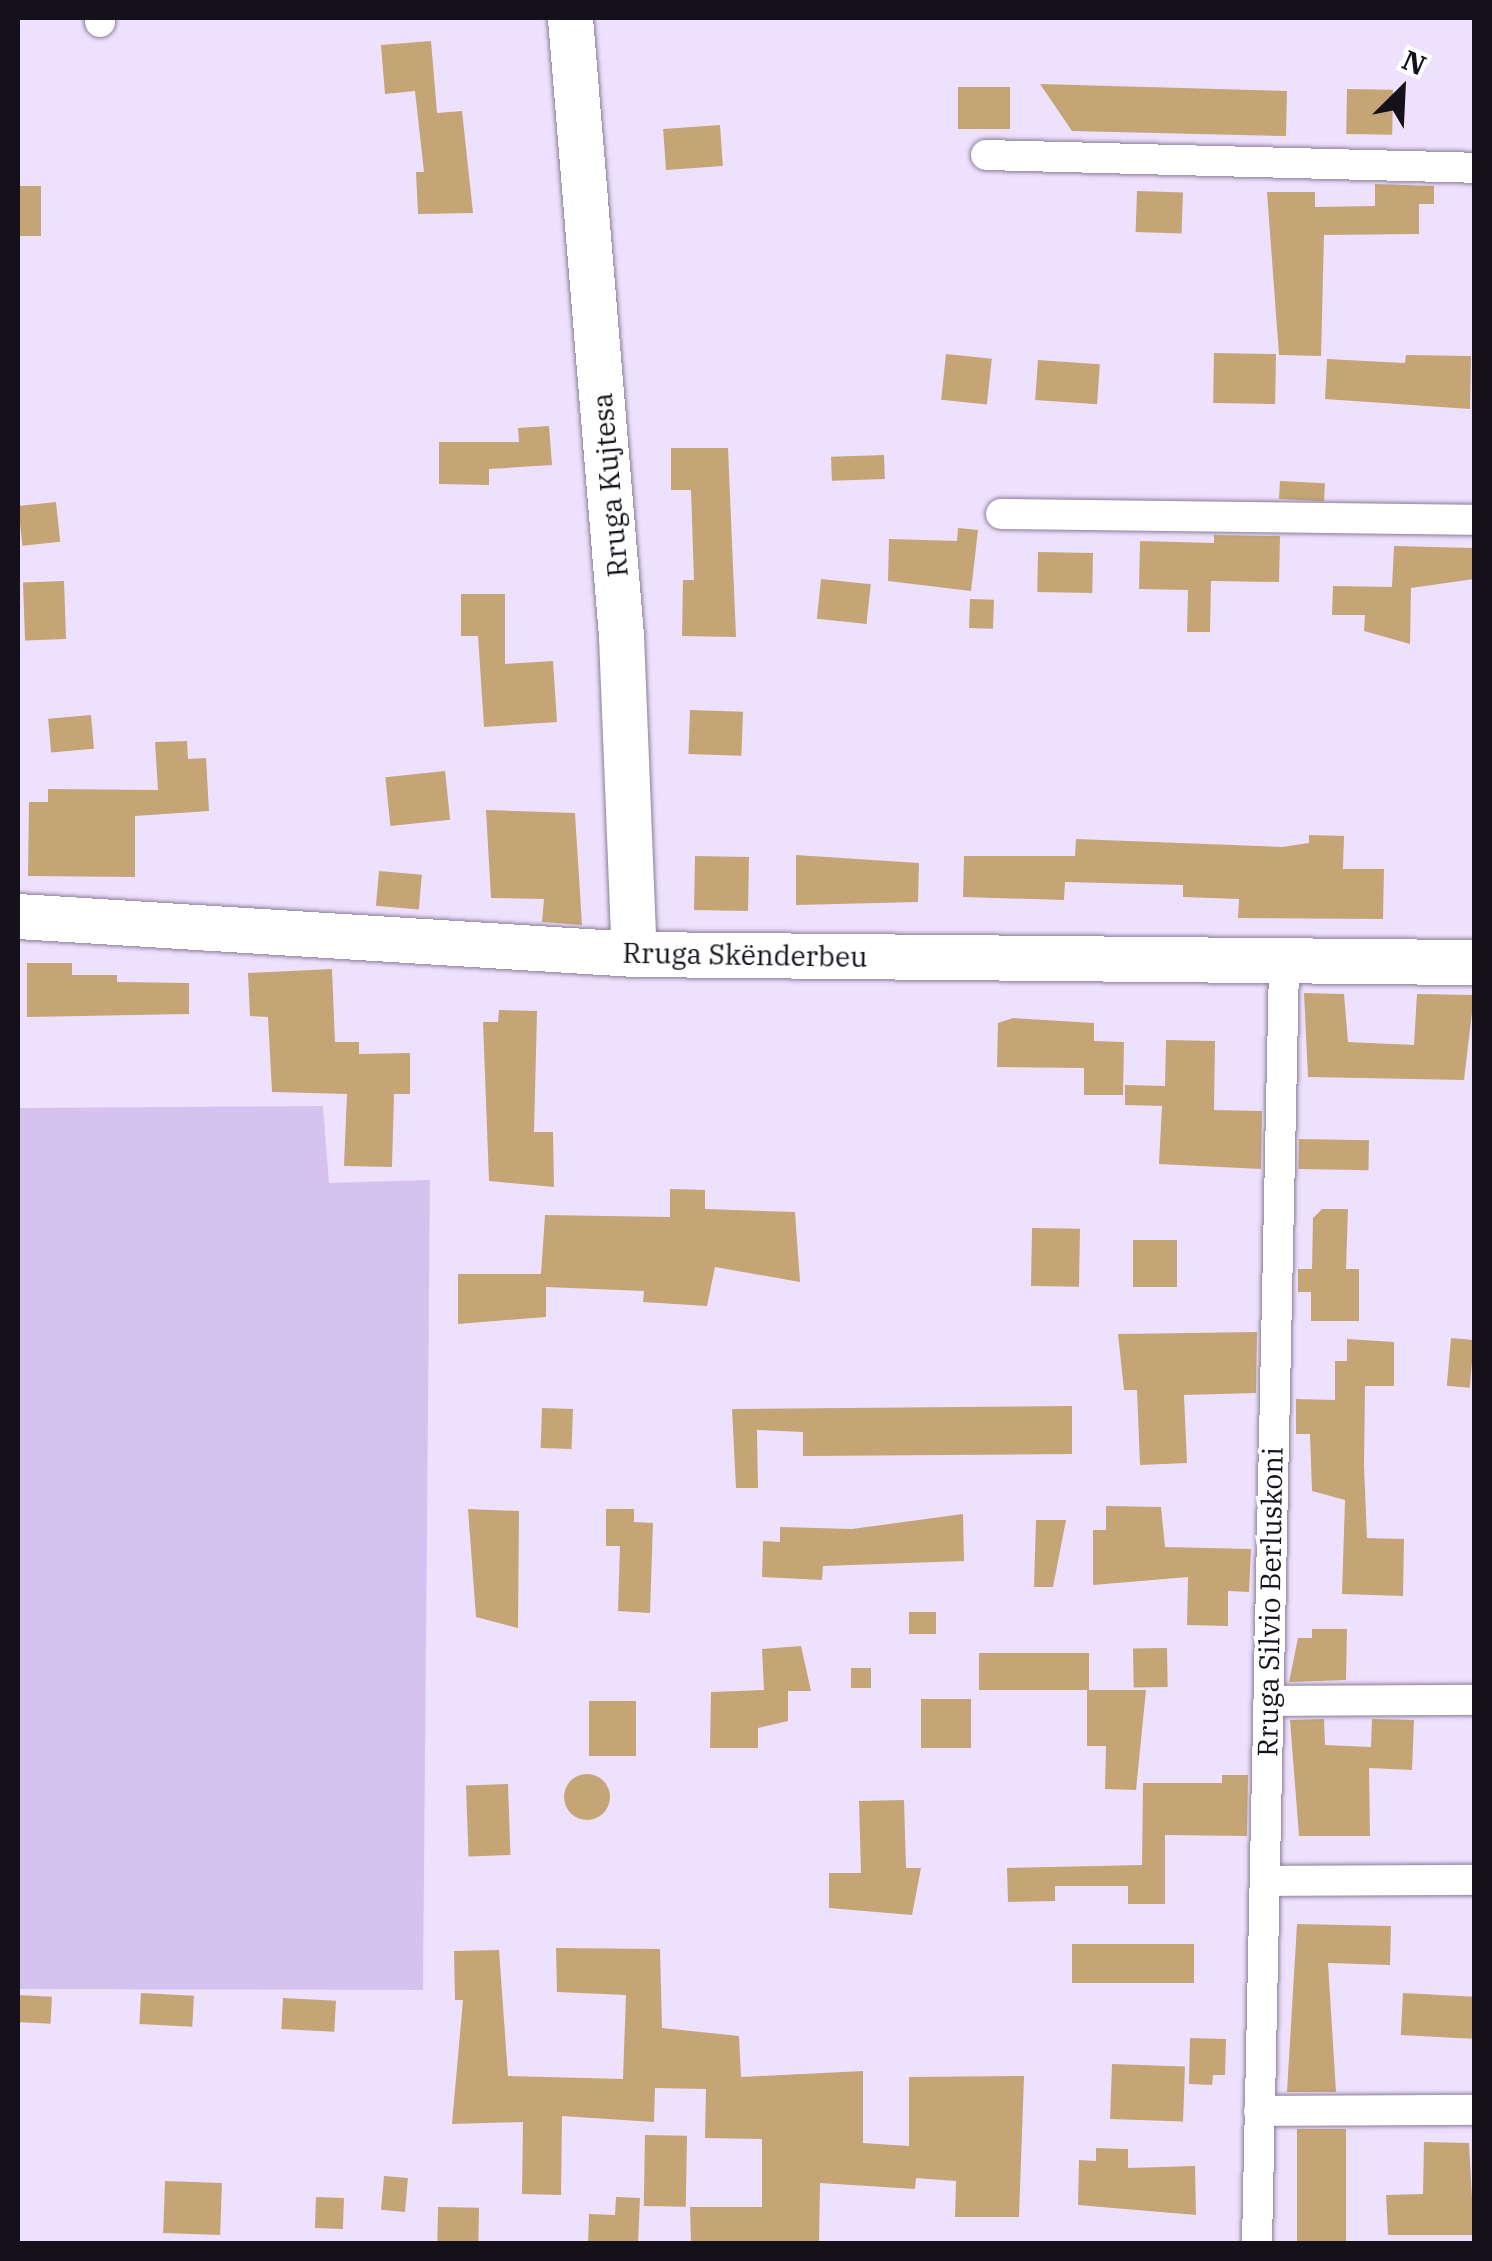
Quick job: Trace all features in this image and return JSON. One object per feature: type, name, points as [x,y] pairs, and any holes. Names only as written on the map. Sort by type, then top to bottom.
[{"type":"main road","name":"Rruga Kujtesa","points":[[570,18],[621,636],[634,954]]},
{"type":"main road","name":"Rruga Skënderbeu","points":[[18,916],[634,954],[1474,962]]},
{"type":"street","points":[[986,155],[1474,168]]},
{"type":"street","points":[[1001,514],[1474,520]]},
{"type":"street","name":"Rruga Silvio Berluskoni","points":[[1258,2244],[1284,961]]},
{"type":"street","points":[[1269,1701],[1474,1700]]},
{"type":"street","points":[[1266,1881],[1474,1880]]},
{"type":"street","points":[[1258,2111],[1474,2110]]},
{"type":"shaded area","points":[[323,1106],[329,1183],[430,1180],[423,1990],[18,1989],[18,1108]]},
{"type":"building","points":[[431,41],[437,113],[462,111],[473,213],[418,214],[416,172],[424,172],[415,91],[385,94],[381,45]]},
{"type":"building","points":[[1040,84],[1287,91],[1286,136],[1072,131]]},
{"type":"building","points":[[958,87],[1010,87],[1010,129],[958,129]]},
{"type":"building","points":[[1347,89],[1393,90],[1392,135],[1346,134]]},
{"type":"building","points":[[720,125],[723,166],[666,170],[663,129]]},
{"type":"building","points":[[1375,184],[1434,186],[1434,204],[1419,204],[1419,234],[1324,235],[1321,356],[1279,355],[1267,192],[1315,192],[1315,207],[1375,206]]},
{"type":"building","points":[[18,186],[41,186],[41,236],[18,236]]},
{"type":"building","points":[[1137,191],[1183,193],[1182,234],[1136,232]]},
{"type":"building","points":[[1214,353],[1276,354],[1275,404],[1213,403]]},
{"type":"building","points":[[946,354],[992,359],[987,405],[941,400]]},
{"type":"building","points":[[1406,355],[1471,356],[1470,409],[1325,399],[1327,359],[1405,363]]},
{"type":"building","points":[[1038,360],[1100,364],[1097,404],[1035,400]]},
{"type":"building","points":[[549,426],[552,465],[489,469],[489,485],[439,484],[439,442],[519,442],[518,428]]},
{"type":"building","points":[[671,448],[728,448],[736,637],[682,636],[683,580],[694,580],[691,490],[671,490]]},
{"type":"building","points":[[884,455],[885,479],[832,481],[831,457]]},
{"type":"building","points":[[1280,481],[1325,483],[1324,501],[1279,499]]},
{"type":"building","points":[[56,502],[60,542],[22,546],[18,506]]},
{"type":"building","points":[[958,528],[978,530],[971,591],[888,581],[889,539],[957,541]]},
{"type":"building","points":[[1214,535],[1280,536],[1279,582],[1211,581],[1210,632],[1187,632],[1188,590],[1139,589],[1140,541],[1214,543]]},
{"type":"building","points":[[1394,546],[1474,548],[1474,579],[1411,588],[1410,644],[1364,631],[1365,615],[1332,615],[1333,586],[1392,587]]},
{"type":"building","points":[[1038,552],[1093,553],[1092,593],[1037,592]]},
{"type":"building","points":[[821,579],[871,584],[867,624],[817,619]]},
{"type":"building","points":[[64,581],[66,639],[25,640],[23,582]]},
{"type":"building","points":[[461,594],[505,594],[505,664],[553,661],[557,722],[484,727],[478,636],[461,636]]},
{"type":"building","points":[[970,599],[994,600],[993,629],[969,628]]},
{"type":"building","points":[[690,710],[743,712],[741,756],[688,754]]},
{"type":"building","points":[[91,715],[94,749],[51,753],[48,719]]},
{"type":"building","points":[[187,741],[188,759],[206,758],[209,811],[135,816],[135,877],[28,876],[29,802],[48,802],[48,789],[158,790],[155,742]]},
{"type":"building","points":[[445,771],[450,820],[390,826],[385,777]]},
{"type":"building","points":[[486,810],[575,813],[582,925],[542,922],[544,899],[491,898]]},
{"type":"building","points":[[1309,835],[1344,836],[1343,869],[1384,869],[1383,919],[1238,918],[1239,899],[1183,897],[1183,885],[1065,882],[1064,900],[963,897],[964,856],[1075,856],[1076,839],[1282,847],[1309,843]]},
{"type":"building","points":[[796,855],[919,863],[918,902],[796,905]]},
{"type":"building","points":[[695,856],[749,857],[748,911],[694,910]]},
{"type":"building","points":[[379,871],[422,875],[419,910],[376,906]]},
{"type":"building","points":[[27,963],[72,963],[72,975],[117,975],[117,982],[189,983],[189,1014],[27,1017]]},
{"type":"building","points":[[332,969],[335,1042],[359,1042],[359,1054],[410,1053],[410,1094],[394,1094],[392,1167],[344,1166],[347,1094],[272,1092],[268,1017],[250,1016],[248,973]]},
{"type":"building","points":[[1304,993],[1344,994],[1348,1042],[1414,1045],[1417,994],[1474,995],[1464,1080],[1308,1077]]},
{"type":"building","points":[[499,1010],[537,1011],[534,1132],[553,1132],[554,1187],[489,1181],[483,1022],[498,1022]]},
{"type":"building","points":[[1013,1018],[1094,1023],[1094,1041],[1124,1042],[1123,1095],[1084,1095],[1084,1068],[997,1067],[998,1023]]},
{"type":"building","points":[[1166,1040],[1215,1041],[1214,1110],[1262,1111],[1261,1169],[1159,1164],[1162,1106],[1125,1105],[1125,1085],[1165,1086]]},
{"type":"building","points":[[1299,1139],[1369,1140],[1368,1170],[1298,1169]]},
{"type":"building","points":[[670,1189],[705,1190],[705,1209],[795,1212],[800,1282],[715,1267],[707,1306],[643,1302],[644,1291],[546,1287],[546,1317],[458,1324],[458,1274],[541,1274],[545,1215],[670,1217]]},
{"type":"building","points":[[1322,1209],[1348,1209],[1346,1269],[1359,1269],[1359,1321],[1311,1321],[1311,1292],[1298,1292],[1298,1269],[1312,1269],[1313,1218]]},
{"type":"building","points":[[1032,1228],[1080,1229],[1079,1287],[1031,1286]]},
{"type":"building","points":[[1133,1240],[1177,1240],[1177,1287],[1133,1287]]},
{"type":"building","points":[[1257,1332],[1256,1393],[1184,1395],[1187,1463],[1140,1465],[1137,1390],[1124,1390],[1118,1334]]},
{"type":"building","points":[[1451,1338],[1474,1340],[1470,1388],[1447,1386]]},
{"type":"building","points":[[1347,1339],[1394,1342],[1394,1386],[1365,1386],[1364,1466],[1367,1538],[1404,1539],[1403,1596],[1342,1594],[1345,1500],[1312,1491],[1310,1434],[1296,1434],[1296,1399],[1335,1400],[1335,1361],[1347,1361]]},
{"type":"building","points":[[1072,1406],[1072,1454],[803,1456],[803,1432],[757,1430],[758,1488],[736,1488],[732,1409]]},
{"type":"building","points":[[542,1408],[573,1409],[572,1449],[541,1448]]},
{"type":"building","points":[[1106,1506],[1161,1507],[1165,1547],[1251,1549],[1249,1592],[1228,1591],[1228,1626],[1187,1625],[1188,1577],[1093,1585],[1093,1530],[1106,1530]]},
{"type":"building","points":[[468,1509],[519,1511],[518,1628],[476,1617]]},
{"type":"building","points":[[606,1509],[634,1509],[634,1522],[653,1523],[650,1613],[618,1611],[620,1546],[606,1546]]},
{"type":"building","points":[[963,1514],[964,1561],[823,1566],[822,1580],[762,1577],[763,1541],[780,1542],[780,1527],[852,1529]]},
{"type":"building","points":[[1036,1520],[1066,1520],[1053,1587],[1034,1587]]},
{"type":"building","points":[[909,1612],[936,1612],[936,1634],[909,1634]]},
{"type":"building","points":[[1312,1629],[1347,1629],[1346,1680],[1289,1682],[1298,1638],[1312,1638]]},
{"type":"building","points":[[801,1646],[811,1691],[788,1691],[788,1721],[758,1728],[758,1748],[710,1748],[711,1692],[764,1690],[762,1649]]},
{"type":"building","points":[[1167,1648],[1168,1687],[1134,1688],[1133,1649]]},
{"type":"building","points":[[979,1653],[1089,1653],[1089,1690],[979,1690]]},
{"type":"building","points":[[851,1668],[871,1668],[871,1688],[851,1688]]},
{"type":"building","points":[[1087,1690],[1146,1690],[1136,1790],[1105,1789],[1106,1746],[1087,1746]]},
{"type":"building","points":[[921,1699],[971,1699],[971,1748],[921,1748]]},
{"type":"building","points":[[589,1701],[636,1701],[636,1756],[589,1756]]},
{"type":"building","points":[[1324,1719],[1325,1745],[1371,1747],[1372,1719],[1414,1720],[1412,1770],[1369,1768],[1370,1836],[1299,1836],[1290,1720]]},
{"type":"building","points":[[587,1774],[603,1781],[610,1797],[603,1813],[587,1820],[571,1813],[564,1797],[571,1781]]},
{"type":"building","points":[[1222,1775],[1248,1775],[1247,1836],[1165,1835],[1165,1904],[1128,1904],[1128,1886],[1055,1886],[1055,1901],[1008,1902],[1007,1868],[1142,1865],[1143,1783],[1222,1783]]},
{"type":"building","points":[[508,1784],[510,1855],[469,1856],[466,1785]]},
{"type":"building","points":[[904,1800],[906,1868],[921,1868],[912,1915],[829,1908],[829,1873],[861,1873],[859,1801]]},
{"type":"building","points":[[1297,1924],[1391,1926],[1390,1965],[1328,1963],[1336,2092],[1287,2092]]},
{"type":"building","points":[[1072,1944],[1194,1944],[1194,1983],[1072,1983]]},
{"type":"building","points":[[556,1948],[660,1949],[662,2028],[739,2036],[741,2077],[863,2071],[863,2143],[909,2146],[909,2077],[1024,2076],[1019,2217],[955,2217],[956,2181],[916,2178],[915,2189],[820,2183],[819,2244],[691,2244],[690,2207],[762,2207],[762,2139],[705,2138],[706,2089],[655,2088],[654,2122],[562,2116],[561,2195],[522,2194],[523,2122],[452,2124],[463,2000],[455,2000],[454,1951],[499,1950],[508,2076],[623,2079],[626,1995],[557,1992]]},
{"type":"building","points":[[141,1993],[194,1996],[192,2027],[139,2024]]},
{"type":"building","points":[[1403,1993],[1474,1997],[1472,2039],[1401,2035]]},
{"type":"building","points":[[18,1995],[52,1997],[51,2024],[18,2022]]},
{"type":"building","points":[[283,1998],[336,2001],[334,2032],[281,2029]]},
{"type":"building","points":[[1190,2038],[1226,2039],[1225,2075],[1213,2075],[1212,2085],[1189,2084]]},
{"type":"building","points":[[1112,2064],[1185,2067],[1183,2122],[1110,2119]]},
{"type":"building","points":[[1297,2129],[1346,2129],[1346,2244],[1297,2244]]},
{"type":"building","points":[[645,2135],[687,2136],[686,2207],[644,2206]]},
{"type":"building","points":[[1424,2142],[1469,2143],[1474,2235],[1388,2235],[1386,2195],[1423,2194]]},
{"type":"building","points":[[1096,2148],[1128,2149],[1128,2168],[1195,2166],[1196,2215],[1078,2205],[1079,2160],[1096,2161]]},
{"type":"building","points":[[384,2176],[408,2178],[405,2212],[381,2210]]},
{"type":"building","points":[[165,2181],[222,2183],[220,2235],[163,2233]]},
{"type":"building","points":[[316,2197],[344,2198],[343,2229],[315,2228]]},
{"type":"building","points":[[616,2197],[640,2198],[638,2244],[588,2244],[589,2214],[615,2215]]},
{"type":"building","points":[[438,2207],[479,2208],[478,2244],[437,2244]]}]
